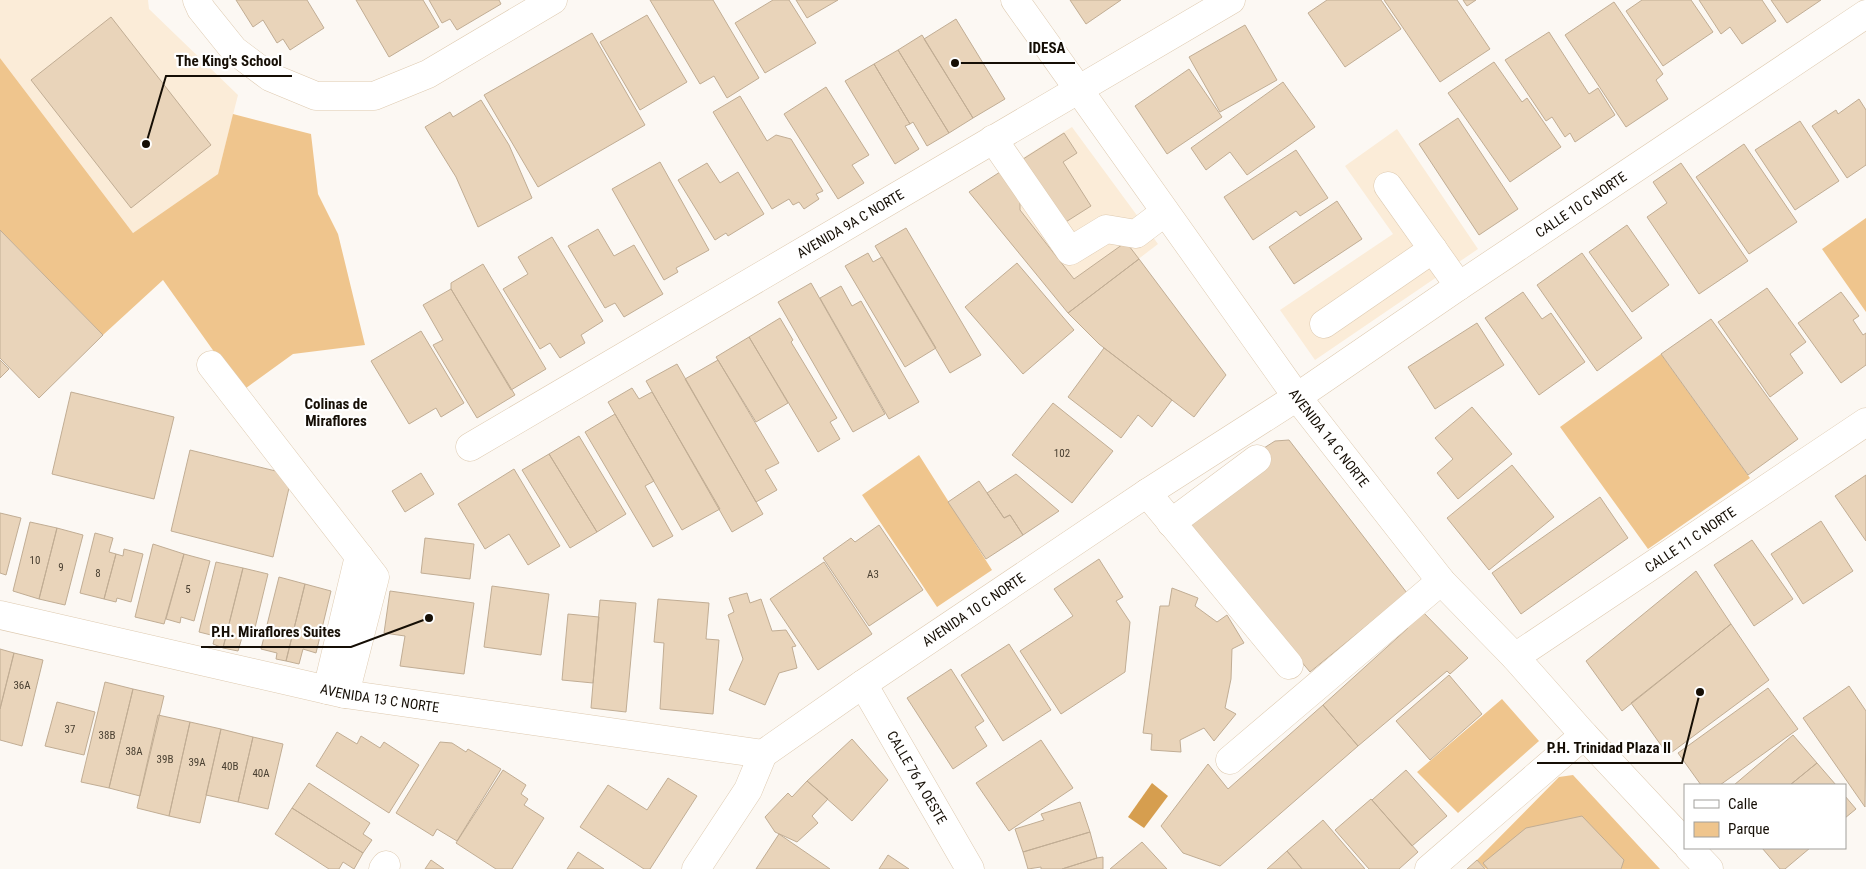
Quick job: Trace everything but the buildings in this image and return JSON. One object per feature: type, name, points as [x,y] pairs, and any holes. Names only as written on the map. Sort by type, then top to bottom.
[{"type":"street","points":[[197,0],[201,9],[234,50],[270,77],[316,96],[374,96],[428,74],[553,0]]},
{"type":"street","name":"AVENIDA 14 C NORTE","points":[[1015,0],[1297,397],[1441,581],[1515,657],[1584,735],[1684,842]]},
{"type":"street","name":"AVENIDA 9A C NORTE","points":[[470,447],[1231,0]]},
{"type":"street","name":"CALLE 10 C NORTE","points":[[1297,397],[1459,286],[1866,14]]},
{"type":"street","points":[[993,139],[1070,251],[1106,229],[1136,234],[1165,212]]},
{"type":"street","points":[[1388,186],[1459,286]]},
{"type":"street","points":[[1324,324],[1433,249]]},
{"type":"street","points":[[211,365],[359,556],[336,692]]},
{"type":"street","name":"AVENIDA 10 C NORTE","points":[[763,754],[863,684],[1147,493],[1297,397]]},
{"type":"street","name":"CALLE 11 C NORTE","points":[[1515,657],[1866,422]]},
{"type":"street","points":[[1171,523],[1257,460]]},
{"type":"street","points":[[1147,493],[1289,665]]},
{"type":"street","points":[[1230,760],[1441,581]]},
{"type":"street","name":"AVENIDA 13 C NORTE","points":[[0,615],[336,692],[763,754]]},
{"type":"street","name":"CALLE 76 A OESTE","points":[[863,684],[970,869]]},
{"type":"street","points":[[1429,869],[1584,735]]},
{"type":"street","points":[[696,869],[748,790],[763,754]]},
{"type":"street","points":[[1690,849],[1709,869]]},
{"type":"shaded area","points":[[0,0],[148,0],[149,9],[238,95],[218,174],[133,233],[0,58]]},
{"type":"shaded area","points":[[1072,127],[1158,244],[1068,313],[969,192]]},
{"type":"shaded area","points":[[1397,129],[1478,249],[1315,360],[1280,310],[1393,234],[1345,166]]},
{"type":"shaded area","points":[[1152,783],[1168,796],[1144,828],[1128,817]]},
{"type":"green space","points":[[0,58],[133,233],[218,174],[233,114],[311,134],[318,194],[338,234],[365,345],[293,354],[242,391],[163,280],[103,335],[0,230]]},
{"type":"green space","points":[[1866,218],[1866,312],[1822,249]]},
{"type":"green space","points":[[1661,354],[1750,478],[1648,549],[1560,427]]},
{"type":"green space","points":[[919,455],[992,570],[937,607],[862,495]]},
{"type":"green space","points":[[1502,699],[1539,741],[1458,813],[1417,772]]},
{"type":"green space","points":[[1573,775],[1660,869],[1486,869],[1477,860],[1559,777]]},
{"type":"place","name":"IDESA","points":[[955,63]]},
{"type":"place","name":"The King's School","points":[[146,144]]},
{"type":"place","name":"P.H. Miraflores Suites","points":[[429,618]]},
{"type":"place","name":"P.H. Trinidad Plaza II","points":[[1700,692]]},
{"type":"district","name":"Colinas de Miraflores","points":[[336,412]]}]
